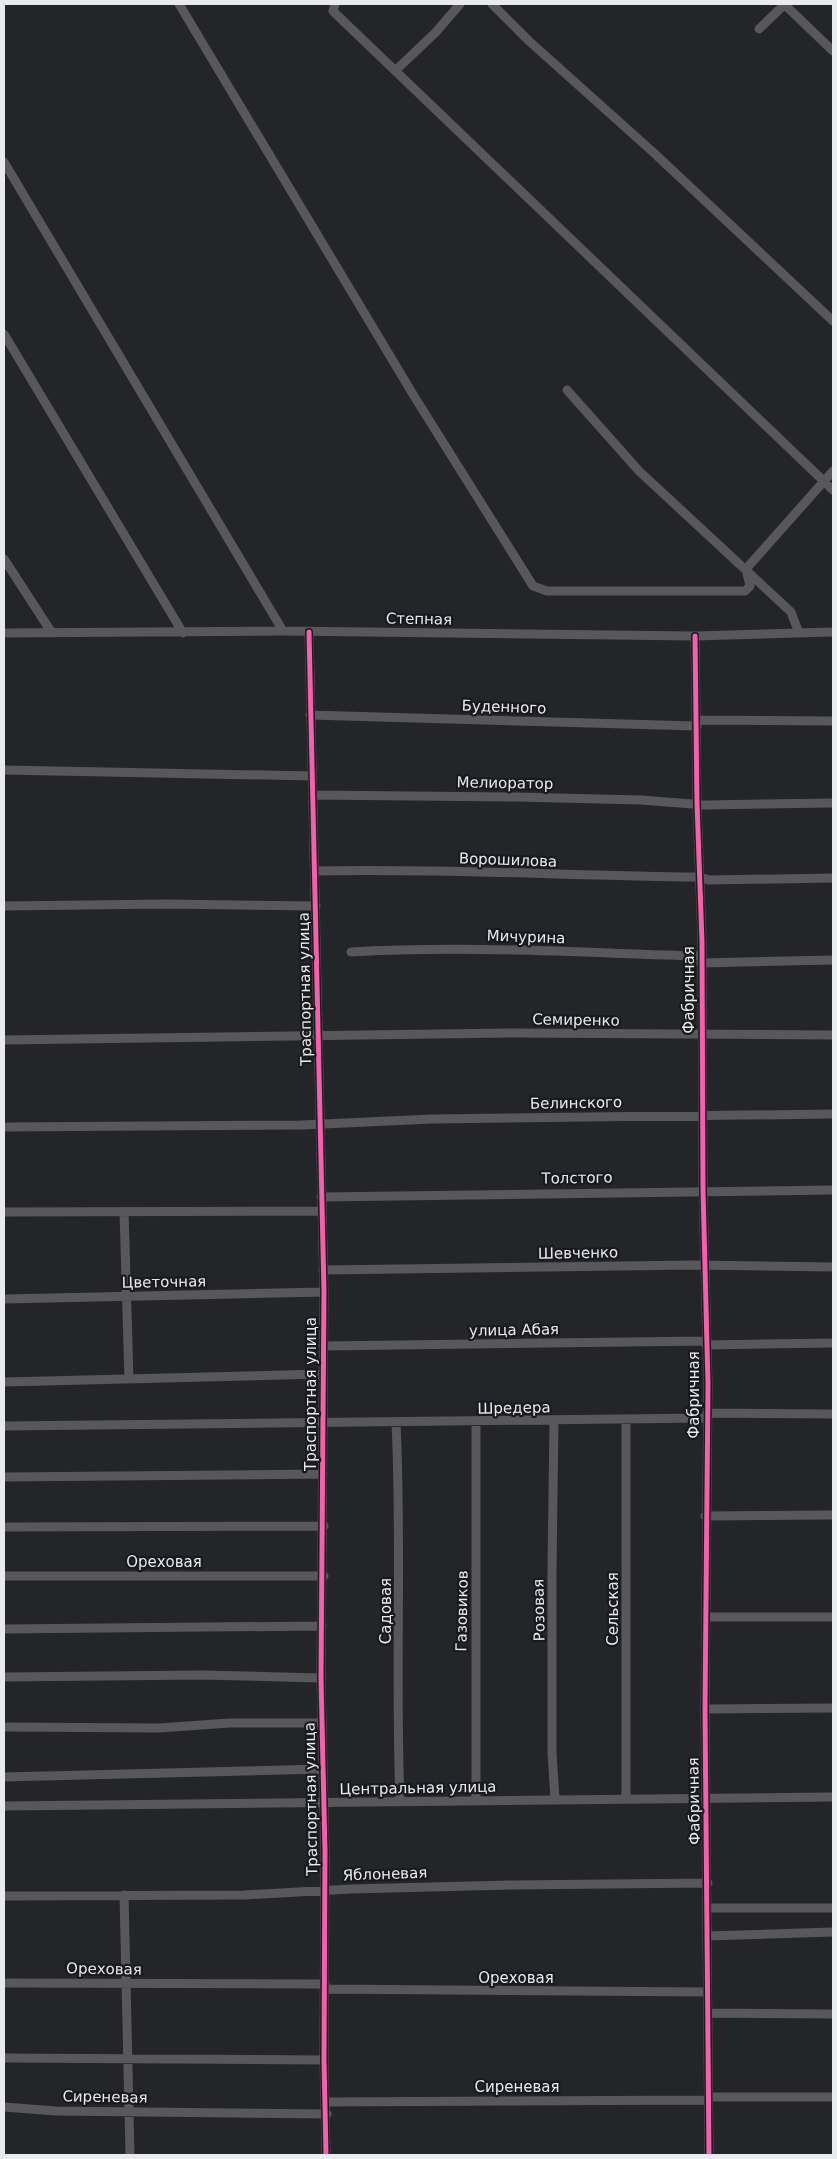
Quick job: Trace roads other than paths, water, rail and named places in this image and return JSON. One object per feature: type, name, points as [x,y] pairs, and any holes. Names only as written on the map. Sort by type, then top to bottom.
[{"type":"street","points":[[179,4],[414,396],[533,586],[547,591],[745,591],[750,586],[746,568]]},
{"type":"street","points":[[335,4],[333,11],[337,15],[833,490]]},
{"type":"street","points":[[395,71],[436,32],[460,4]]},
{"type":"street","points":[[492,4],[529,41],[654,153],[833,321]]},
{"type":"street","points":[[759,29],[785,4],[833,50]]},
{"type":"street","points":[[4,162],[283,631]]},
{"type":"street","points":[[4,334],[183,633]]},
{"type":"street","points":[[567,390],[639,471],[746,568],[791,612],[799,633]]},
{"type":"street","points":[[746,568],[833,471]]},
{"type":"street","points":[[4,559],[52,633]]},
{"type":"street","name":"Степная","points":[[4,633],[283,631],[696,636],[833,632]]},
{"type":"street","name":"Траспортная улица","points":[[309,632],[324,1292],[322,1374],[324,1576],[321,1678],[325,1891],[324,2060],[327,2114],[326,2155]]},
{"type":"street","name":"Фабричная","points":[[696,636],[707,1416],[705,1709],[709,2155]]},
{"type":"street","name":"Буденного","points":[[310,715],[697,723],[833,721]]},
{"type":"street","points":[[4,770],[312,776]]},
{"type":"street","name":"Мелиоратор","points":[[313,795],[433,795],[697,803],[706,805],[833,803]]},
{"type":"street","name":"Ворошилова","points":[[315,871],[396,870],[586,876],[700,877],[709,880],[833,878]]},
{"type":"street","points":[[4,906],[166,904],[316,906]]},
{"type":"street","name":"Мичурина","points":[[351,952],[462,949],[701,959],[833,960]]},
{"type":"street","name":"Семиренко","points":[[4,1040],[515,1033],[701,1036],[833,1035]]},
{"type":"street","name":"Белинского","points":[[4,1127],[319,1123],[702,1114],[833,1114]]},
{"type":"street","name":"Толстого","points":[[322,1197],[703,1190],[833,1190]]},
{"type":"street","points":[[4,1212],[322,1211]]},
{"type":"street","points":[[124,1212],[129,1379]]},
{"type":"street","name":"Шевченко","points":[[323,1270],[704,1266],[833,1267]]},
{"type":"street","name":"Цветочная","points":[[4,1299],[324,1292]]},
{"type":"street","name":"улица Абая","points":[[323,1346],[833,1343]]},
{"type":"street","points":[[4,1382],[322,1374]]},
{"type":"street","name":"Шредера","points":[[4,1426],[554,1421],[833,1414]]},
{"type":"street","name":"Сельская","points":[[626,1419],[626,1798]]},
{"type":"street","name":"Розовая","points":[[554,1421],[552,1753],[555,1799]]},
{"type":"street","name":"Садовая","points":[[396,1422],[400,1517],[398,1752],[400,1801]]},
{"type":"street","name":"Газовиков","points":[[476,1422],[476,1800]]},
{"type":"street","points":[[4,1477],[323,1474]]},
{"type":"street","points":[[706,1516],[833,1515]]},
{"type":"street","points":[[4,1527],[324,1526]]},
{"type":"street","name":"Ореховая","points":[[4,1576],[324,1576]]},
{"type":"street","points":[[706,1617],[833,1617]]},
{"type":"street","points":[[4,1629],[322,1626]]},
{"type":"street","points":[[4,1676],[202,1675],[321,1678]]},
{"type":"street","points":[[705,1709],[833,1708]]},
{"type":"street","points":[[4,1727],[159,1728],[229,1723],[322,1723]]},
{"type":"street","points":[[4,1777],[322,1769]]},
{"type":"street","name":"Центральная улица","points":[[4,1806],[833,1797]]},
{"type":"street","name":"Яблоневая","points":[[4,1896],[244,1895],[510,1885],[708,1883]]},
{"type":"street","points":[[124,1894],[130,2155]]},
{"type":"street","points":[[708,1908],[833,1908]]},
{"type":"street","points":[[707,1936],[833,1932]]},
{"type":"street","name":"Ореховая","points":[[4,1983],[125,1983],[707,1992]]},
{"type":"street","points":[[708,2013],[833,2014]]},
{"type":"street","points":[[4,2058],[324,2060]]},
{"type":"street","name":"Сиреневая","points":[[326,2102],[833,2097]]},
{"type":"street","name":"Сиреневая","points":[[4,2107],[128,2112],[327,2114]]}]
